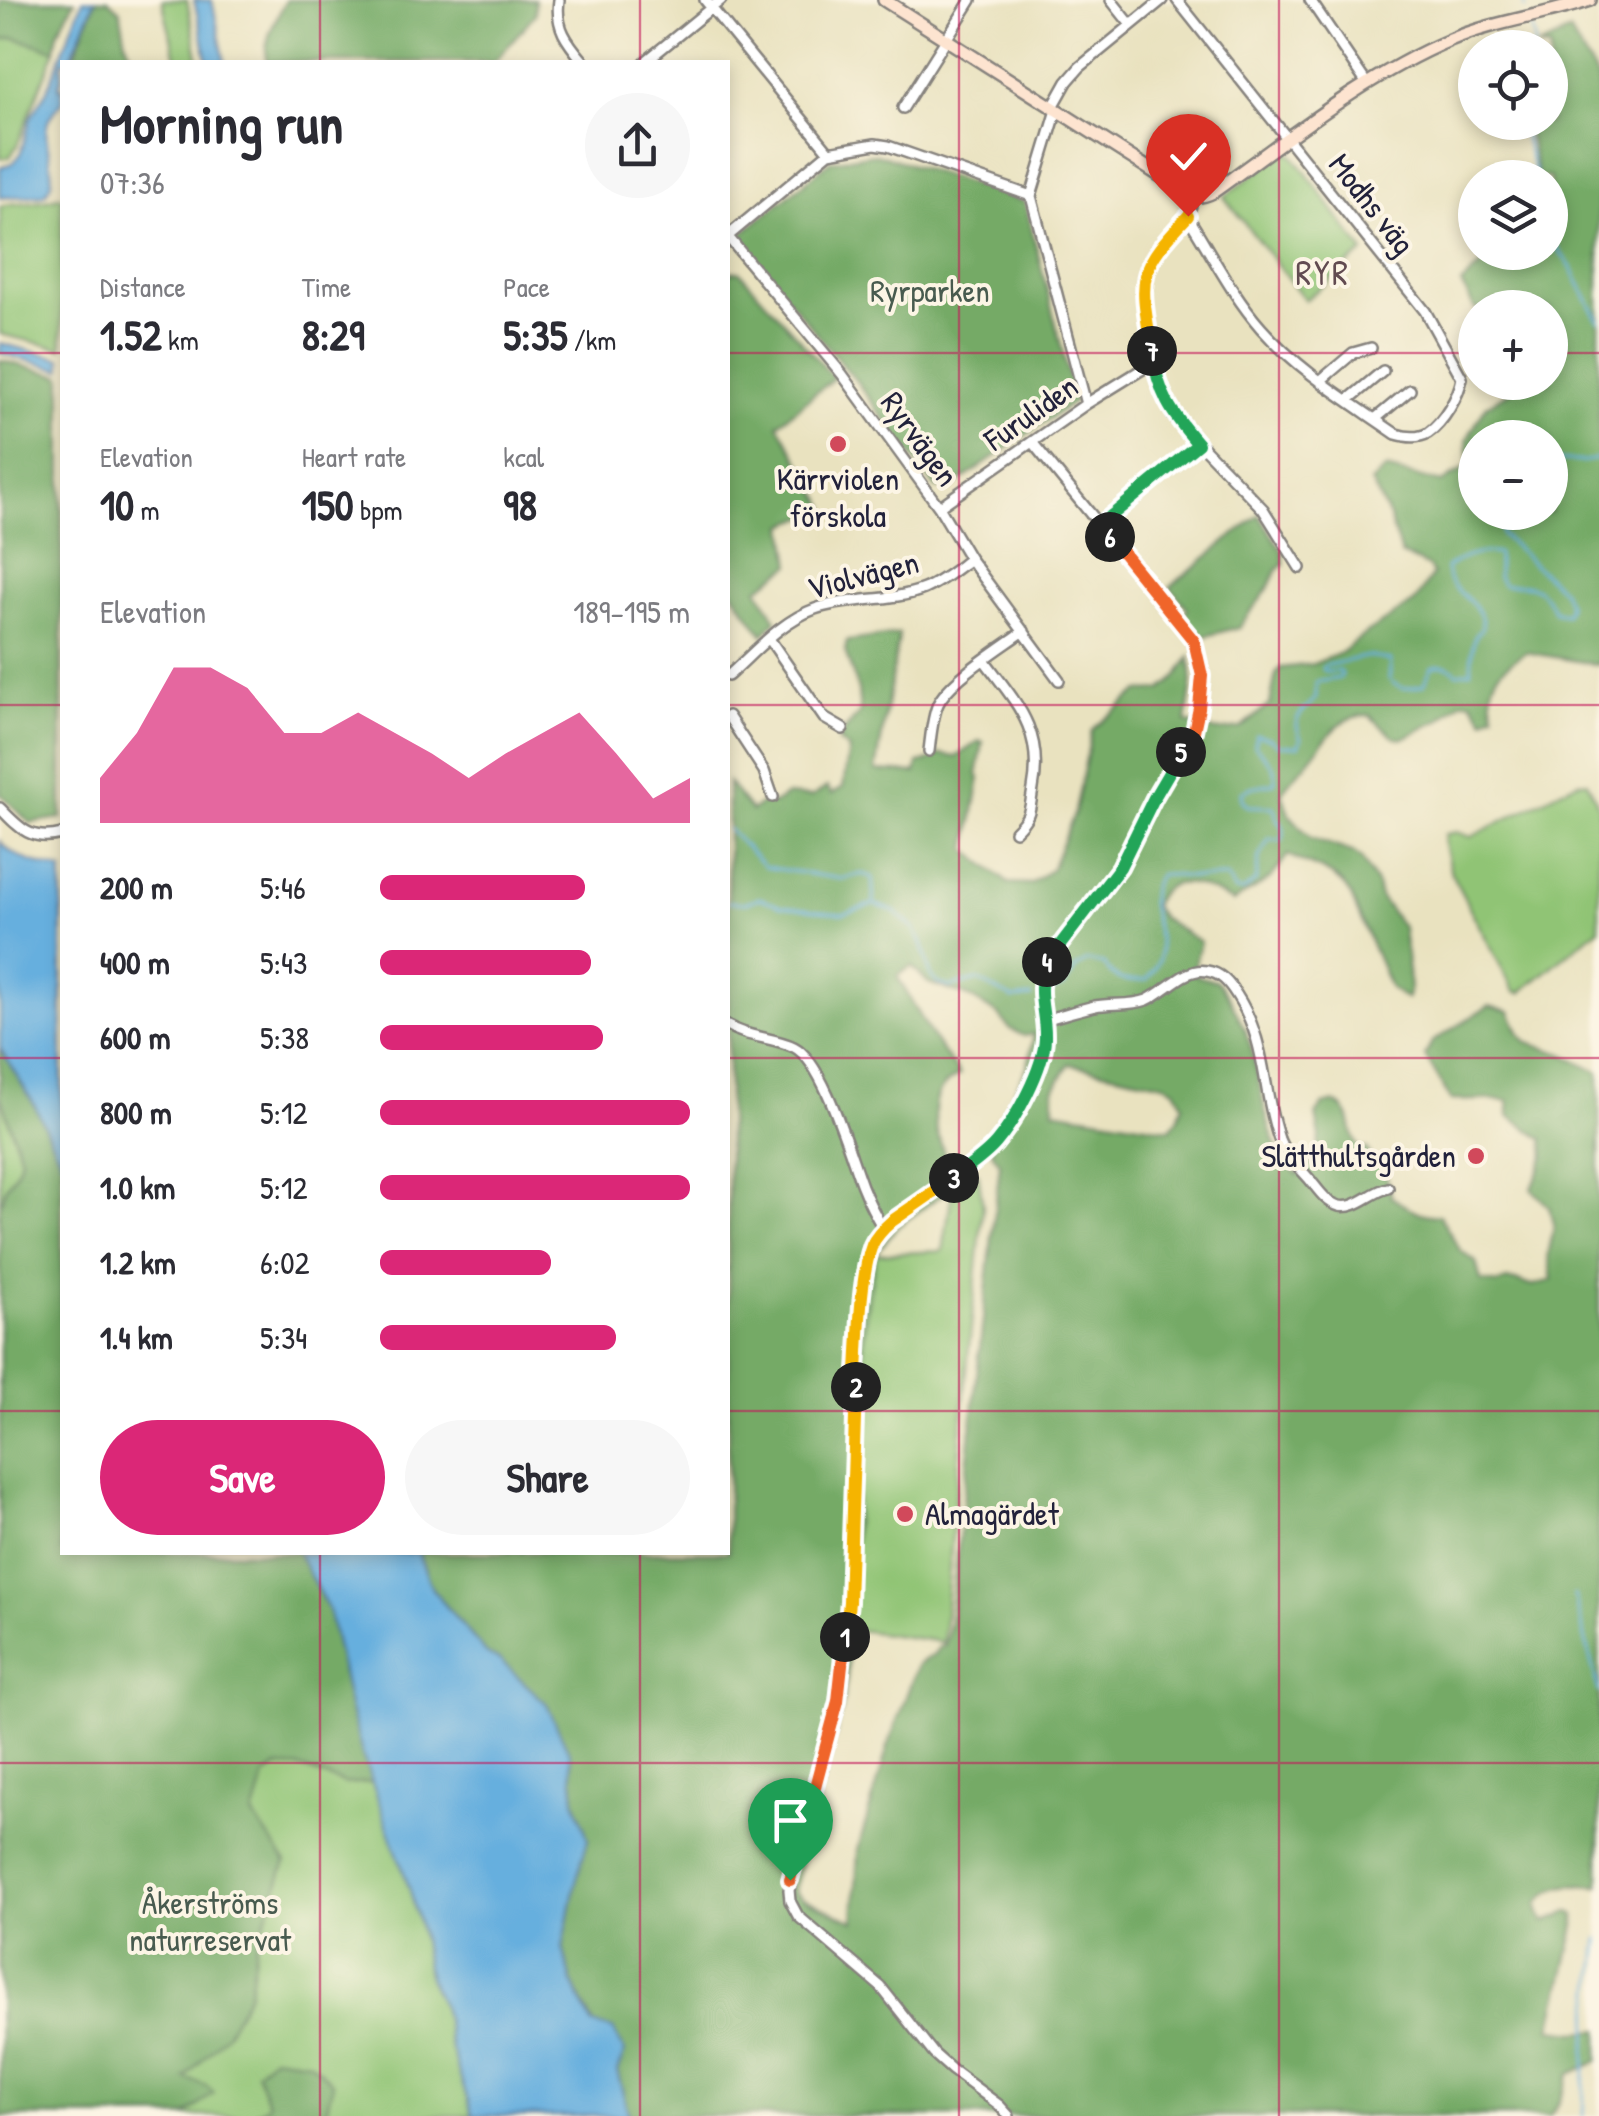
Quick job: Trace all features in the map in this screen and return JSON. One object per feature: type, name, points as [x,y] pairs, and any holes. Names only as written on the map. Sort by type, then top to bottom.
[{"type":"street","points":[[558,0],[563,36],[582,60]]},
{"type":"street","points":[[648,60],[708,4],[721,0]]},
{"type":"street","points":[[884,0],[1193,198],[1212,192],[1368,84],[1447,42],[1590,0]]},
{"type":"street","points":[[904,108],[971,0]]},
{"type":"street","points":[[1111,0],[1130,25]]},
{"type":"street","points":[[1086,404],[1032,196],[1055,108],[1067,82],[1162,0]]},
{"type":"street","name":"Modhs väg","points":[[1177,0],[1425,311],[1462,378],[1450,406],[1429,432],[1408,437],[1376,420]]},
{"type":"street","points":[[1310,0],[1368,84]]},
{"type":"street","points":[[708,4],[829,152]]},
{"type":"street","points":[[570,60],[576,52]]},
{"type":"street","points":[[730,234],[829,152],[875,144],[1032,196]]},
{"type":"street","points":[[1193,198],[1188,216],[1154,254],[1144,279],[1144,308],[1154,362],[1174,416],[1263,510],[1300,568]]},
{"type":"street","points":[[1188,216],[1246,309],[1295,361],[1376,420],[1410,390]]},
{"type":"street","name":"Ryrvägen","points":[[730,238],[842,374],[939,508],[970,559],[1060,680]]},
{"type":"street","points":[[1320,380],[1353,353],[1371,348]]},
{"type":"street","name":"Furuliden","points":[[939,508],[1086,404],[1154,362]]},
{"type":"street","points":[[1348,400],[1383,371]]},
{"type":"street","points":[[1010,2116],[934,2054],[881,1987],[798,1916],[790,1901],[790,1880],[838,1701],[849,1602],[854,1412],[865,1277],[873,1243],[883,1228],[995,1144],[1026,1095],[1044,1050],[1042,972],[1120,867],[1154,798],[1194,731],[1201,692],[1194,641],[1032,442]]},
{"type":"street","points":[[1100,525],[1198,444]]},
{"type":"street","name":"Violvägen","points":[[730,674],[790,622],[812,610],[839,602],[920,591],[970,559]]},
{"type":"street","points":[[929,751],[937,705],[946,691],[1024,631]]},
{"type":"street","points":[[770,640],[824,718],[843,729]]},
{"type":"street","points":[[985,661],[1014,700],[1036,744],[1035,779],[1027,820],[1015,831]]},
{"type":"street","points":[[730,719],[764,771],[773,797]]},
{"type":"street","points":[[0,808],[27,832],[43,837],[60,834]]},
{"type":"street","points":[[1043,1020],[1096,1006],[1141,1002],[1194,971],[1219,974],[1254,1025],[1284,1149],[1325,1199],[1338,1206],[1350,1206],[1388,1188]]},
{"type":"street","points":[[730,1027],[796,1048],[806,1058],[832,1103],[862,1188],[883,1228]]},
{"type":"green space","points":[[0,0],[75,0],[58,32],[55,50],[15,38],[0,40]]},
{"type":"green space","points":[[96,0],[108,0],[120,10],[134,60],[73,60]]},
{"type":"green space","points":[[162,0],[187,0],[199,60],[177,60]]},
{"type":"green space","points":[[286,0],[535,0],[535,14],[496,60],[268,60],[268,38]]},
{"type":"green space","points":[[1570,32],[1599,81],[1599,665],[1526,652],[1493,683],[1494,713],[1484,719],[1472,701],[1462,701],[1441,719],[1402,739],[1394,737],[1369,715],[1357,716],[1333,731],[1284,788],[1289,814],[1311,838],[1361,858],[1380,897],[1403,928],[1410,988],[1406,999],[1390,988],[1344,886],[1288,855],[1271,878],[1233,902],[1200,886],[1177,884],[1167,887],[1153,907],[1161,917],[1200,942],[1195,964],[1197,976],[1217,981],[1236,1011],[1255,1061],[1271,1131],[1286,1162],[1298,1175],[1304,1165],[1315,1164],[1320,1137],[1316,1115],[1323,1105],[1334,1102],[1346,1112],[1359,1148],[1367,1149],[1385,1171],[1391,1197],[1420,1213],[1439,1215],[1460,1250],[1476,1262],[1481,1281],[1518,1281],[1531,1286],[1552,1280],[1548,1255],[1554,1228],[1549,1207],[1532,1189],[1545,1155],[1543,1139],[1509,1116],[1509,1101],[1451,1100],[1425,1056],[1432,1042],[1489,1006],[1510,1011],[1528,1043],[1563,1054],[1599,1072],[1599,1886],[1557,1888],[1538,1904],[1545,1922],[1569,1911],[1575,1915],[1551,2029],[1599,2030],[1599,2061],[1570,2074],[1550,2116],[629,2116],[617,2071],[572,1982],[563,1948],[588,1839],[575,1799],[570,1754],[501,1661],[487,1654],[432,1589],[419,1555],[730,1555],[730,785],[751,811],[787,795],[812,797],[827,787],[832,794],[843,787],[849,749],[839,742],[860,713],[858,690],[845,651],[847,641],[899,634],[876,771],[916,773],[918,763],[940,754],[956,757],[979,741],[983,743],[967,850],[1008,883],[1031,884],[1051,869],[1075,812],[1092,730],[1139,691],[1161,690],[1176,678],[1190,657],[1192,682],[1186,722],[1217,731],[1241,728],[1270,704],[1280,668],[1313,664],[1341,653],[1415,602],[1433,574],[1429,567],[1401,554],[1389,517],[1371,482],[1386,469],[1442,483],[1458,472],[1458,530],[1568,530],[1568,420],[1478,420],[1486,406],[1495,400],[1568,400],[1568,290],[1464,290],[1461,284],[1476,270],[1568,270],[1568,160],[1534,160],[1530,140],[1568,140]],"holes":[[[912,966],[928,983],[967,996],[1024,1036],[1034,1034],[1028,1065],[990,1138],[993,1154],[1000,1163],[950,1622],[945,1645],[918,1664],[890,1740],[858,1849],[854,1921],[801,1898],[794,1891],[847,1679],[865,1318],[876,1254],[896,1228],[959,1182],[942,1147],[935,1106],[939,1094],[960,1075],[934,1040],[897,976]],[[1069,1064],[1175,1089],[1183,1104],[1170,1129],[1054,1110],[1054,1090]]]},
{"type":"green space","points":[[0,36],[55,50],[17,146],[10,157],[0,159]]},
{"type":"green space","points":[[1282,153],[1292,154],[1364,252],[1305,300],[1224,197]]},
{"type":"green space","name":"Ryrparken","points":[[873,154],[1025,202],[1075,401],[949,489],[936,488],[856,381],[740,241],[741,234],[831,161]]},
{"type":"green space","points":[[60,196],[60,349],[0,334],[0,206]]},
{"type":"green space","points":[[739,271],[834,378],[778,424],[827,508],[785,525],[791,565],[758,588],[776,620],[763,635],[730,588],[731,272]]},
{"type":"green space","points":[[0,360],[60,375],[60,818],[30,823],[0,794]]},
{"type":"green space","points":[[1259,515],[1283,552],[1284,564],[1240,627],[1198,638],[1182,616],[1188,609],[1170,587]]},
{"type":"green space","points":[[1587,781],[1599,807],[1599,928],[1520,993],[1514,991],[1451,873],[1445,834],[1457,832],[1471,837],[1578,782]]},
{"type":"green space","points":[[0,1048],[34,1104],[60,1159],[60,1555],[299,1555],[329,1611],[349,1706],[372,1782],[345,1784],[301,1768],[277,1767],[265,1776],[253,1815],[286,1862],[256,1946],[249,1993],[225,2035],[185,2078],[207,2086],[214,2093],[185,2116],[0,2116],[0,1208],[21,1158],[0,1095]]},
{"type":"green space","points":[[0,1095],[21,1158],[0,1208]]},
{"type":"green space","name":"Almagärdet","points":[[978,1173],[983,1206],[943,1642],[850,1629],[865,1318],[876,1254],[943,1251],[953,1185]]},
{"type":"green space","name":"Åkerströms naturreservat","points":[[334,1618],[369,1782],[410,1890],[426,1967],[442,2004],[450,2046],[473,2116],[0,2116],[0,1821]]},
{"type":"green space","points":[[272,2056],[310,2061],[333,2083],[328,2116],[251,2116],[269,2104],[256,2072]]},
{"type":"water","points":[[83,0],[95,0],[70,60],[60,60],[60,103],[52,113],[47,131],[52,170],[49,188],[44,195],[0,198],[0,167],[13,163],[20,155],[31,117],[46,93]]},
{"type":"water","points":[[194,0],[212,0],[225,60],[208,60]]},
{"type":"water","points":[[0,343],[60,358],[60,369],[0,353]]},
{"type":"water","points":[[0,841],[20,857],[60,869],[60,1159],[34,1104],[0,1048]]},
{"type":"water","points":[[299,1555],[419,1555],[432,1589],[461,1624],[487,1654],[501,1661],[546,1703],[570,1754],[575,1799],[588,1839],[563,1948],[572,1982],[592,2024],[613,2029],[625,2052],[617,2071],[629,2116],[473,2116],[450,2046],[442,2004],[426,1967],[410,1890],[363,1757],[329,1611]]},
{"type":"waterway","points":[[1523,0],[1525,8]]},
{"type":"waterway","points":[[1531,25],[1532,30]]},
{"type":"waterway","points":[[1525,140],[1531,160]]},
{"type":"waterway","points":[[1568,263],[1599,321]]},
{"type":"waterway","points":[[1568,461],[1599,458]]},
{"type":"waterway","points":[[1046,994],[1065,985],[1076,968],[1087,961],[1104,964],[1122,980],[1147,980],[1159,959],[1151,894],[1160,874],[1226,877],[1236,891],[1244,891],[1256,880],[1259,857],[1269,839],[1282,841],[1284,829],[1274,807],[1248,806],[1242,800],[1241,792],[1274,783],[1275,772],[1255,746],[1256,735],[1278,745],[1298,746],[1301,739],[1297,720],[1316,698],[1316,682],[1340,678],[1342,674],[1325,672],[1324,666],[1369,656],[1391,661],[1389,679],[1405,688],[1423,685],[1432,667],[1446,666],[1457,673],[1471,671],[1474,641],[1482,622],[1475,607],[1452,584],[1446,568],[1471,555],[1498,554],[1498,577],[1504,585],[1535,588],[1555,612],[1566,614],[1569,605],[1563,591],[1502,535],[1502,530]]},
{"type":"waterway","points":[[730,831],[765,867],[842,879],[862,874],[872,877],[874,902]]},
{"type":"waterway","points":[[730,902],[759,898],[782,906],[843,914],[874,904],[895,912],[914,929],[931,976],[939,984],[950,987],[977,980],[1013,999],[1032,997]]},
{"type":"waterway","points":[[1574,1595],[1599,1692]]},
{"type":"waterway","points":[[1583,2116],[1586,2049],[1599,1938]]},
{"type":"place","name":"Kärrviolen förskola","points":[[838,444]]},
{"type":"place","name":"Slätthultsgården","points":[[1476,1156]]},
{"type":"place","name":"Almagärdet","points":[[905,1514]]},
{"type":"district","name":"RYR","points":[[1323,273]]},
{"type":"route","points":[[790,1880],[838,1701],[849,1602],[854,1412],[865,1277],[873,1243],[883,1228],[970,1166],[1004,1132],[1026,1095],[1044,1050],[1040,990],[1048,959],[1120,867],[1154,798],[1194,731],[1202,676],[1194,641],[1100,525],[1198,444],[1174,416],[1164,396],[1154,362],[1143,292],[1154,254],[1188,216]]}]
